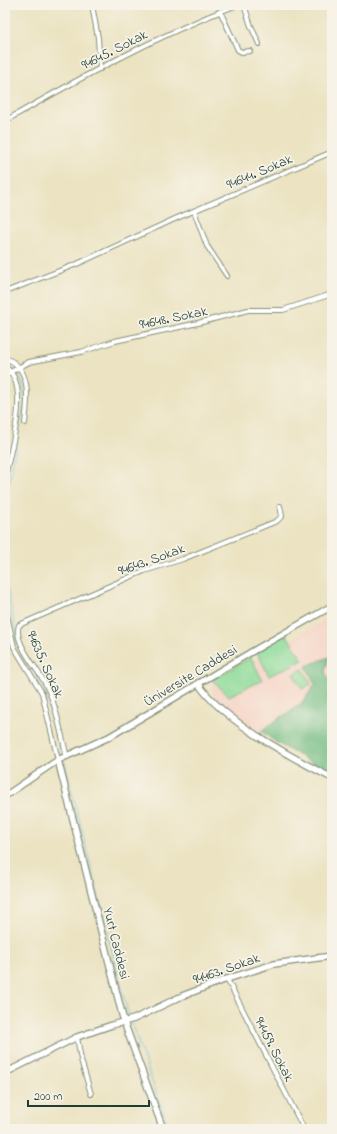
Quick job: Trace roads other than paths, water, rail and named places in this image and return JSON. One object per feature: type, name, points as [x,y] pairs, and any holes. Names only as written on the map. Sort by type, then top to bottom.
[{"type":"street","points":[[92,5],[98,38],[100,69]]},
{"type":"street","name":"94645. Sokak","points":[[5,121],[168,33],[237,5]]},
{"type":"street","points":[[244,5],[251,26],[260,44]]},
{"type":"street","points":[[220,11],[238,50],[242,52],[250,51]]},
{"type":"street","name":"94644. Sokak","points":[[5,292],[332,152]]},
{"type":"street","points":[[194,211],[207,246],[227,276]]},
{"type":"street","name":"94648. Sokak","points":[[19,366],[29,362],[81,352],[115,341],[248,310],[282,310],[332,294]]},
{"type":"street","points":[[5,358],[14,361],[19,366],[27,391],[25,423]]},
{"type":"street","points":[[5,375],[19,366]]},
{"type":"street","points":[[5,368],[11,372],[18,387],[19,400],[7,454],[5,477]]},
{"type":"street","name":"94643. Sokak","points":[[18,627],[128,578],[183,559],[277,521],[282,516],[280,506]]},
{"type":"street","name":"Üniversite Caddesi","points":[[5,796],[58,760],[109,737],[198,683],[332,606]]},
{"type":"street","name":"94635. Sokak","points":[[5,607],[7,630],[18,657],[42,693],[58,760]]},
{"type":"street","name":"94635. Sokak","points":[[18,627],[19,638],[25,652],[48,688],[67,757]]},
{"type":"street","points":[[198,683],[210,700],[222,710],[290,755],[332,778]]},
{"type":"street","name":"Yurt Caddesi","points":[[58,760],[124,1022],[163,1129]]},
{"type":"street","name":"94463. Sokak","points":[[5,1073],[77,1037],[134,1019],[182,996],[227,979],[274,964],[332,956]]},
{"type":"street","name":"94459. Sokak","points":[[227,979],[304,1129]]},
{"type":"street","points":[[77,1037],[81,1060],[91,1094]]},
{"type":"waterway","points":[[5,362],[14,369]]},
{"type":"waterway","points":[[5,503],[25,400],[22,383],[16,371]]},
{"type":"waterway","points":[[5,580],[18,644],[45,690],[63,756]]},
{"type":"waterway","points":[[64,761],[129,1017]]},
{"type":"waterway","points":[[131,1022],[169,1129]]}]
